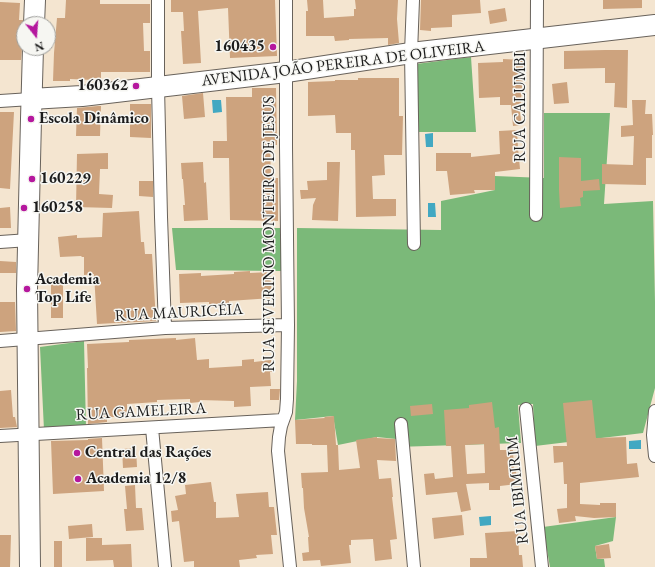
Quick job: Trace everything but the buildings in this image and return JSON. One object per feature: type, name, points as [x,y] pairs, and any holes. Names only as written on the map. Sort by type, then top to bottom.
[{"type":"main road","points":[[34,16],[35,0]]},
{"type":"main road","name":"AVENIDA JOÃO PEREIRA DE OLIVEIRA","points":[[31,99],[82,96],[286,72],[411,53],[537,40],[655,25]]},
{"type":"main road","points":[[30,567],[27,340],[33,56]]},
{"type":"street","points":[[158,0],[158,87],[165,328]]},
{"type":"street","name":"RUA SEVERINO MONTEIRO DE JESUS","points":[[286,0],[287,399],[286,412],[279,437],[278,451],[290,567]]},
{"type":"street","points":[[413,0],[411,53],[414,244]]},
{"type":"street","name":"RUA CALUMBI","points":[[536,215],[537,0]]},
{"type":"street","points":[[0,100],[31,99]]},
{"type":"street","points":[[0,242],[29,240]]},
{"type":"street","name":"RUA MAURICÉIA","points":[[0,341],[165,328],[288,324]]},
{"type":"street","name":"RUA IBIMIRIM","points":[[526,409],[542,567]]},
{"type":"street","points":[[655,411],[653,435],[655,456]]},
{"type":"street","name":"RUA GAMELEIRA","points":[[0,436],[283,420]]},
{"type":"street","points":[[401,424],[414,567]]},
{"type":"street","points":[[152,428],[165,567]]},
{"type":"green space","points":[[471,57],[476,132],[418,132],[416,64]]},
{"type":"green space","points":[[544,113],[610,113],[604,204],[653,201],[655,388],[643,433],[535,446],[533,404],[518,405],[521,443],[396,447],[396,439],[377,437],[338,445],[333,416],[295,420],[297,381],[297,228],[441,230],[441,201],[495,190],[495,176],[544,178]]},
{"type":"green space","points":[[172,228],[284,228],[281,271],[176,270]]},
{"type":"green space","points":[[84,341],[86,428],[44,430],[40,347]]},
{"type":"green space","points":[[616,517],[613,541],[595,546],[597,559],[604,559],[605,567],[550,567],[543,527]]},
{"type":"water","points":[[212,100],[221,100],[222,112],[213,113]]},
{"type":"water","points":[[433,133],[433,147],[426,147],[425,134]]},
{"type":"water","points":[[428,203],[435,203],[436,217],[428,217]]},
{"type":"water","points":[[641,440],[641,449],[629,449],[629,441]]},
{"type":"water","points":[[491,516],[491,525],[480,526],[479,517]]},
{"type":"place","name":"160435","points":[[273,47]]},
{"type":"place","name":"160362","points":[[136,86]]},
{"type":"place","name":"Escola Dinâmico","points":[[31,119]]},
{"type":"place","name":"160229","points":[[32,179]]},
{"type":"place","name":"160258","points":[[24,208]]},
{"type":"place","name":"Academia Top Life","points":[[27,289]]},
{"type":"place","name":"Central das Rações","points":[[77,453]]},
{"type":"place","name":"Academia 12/8","points":[[78,479]]}]
